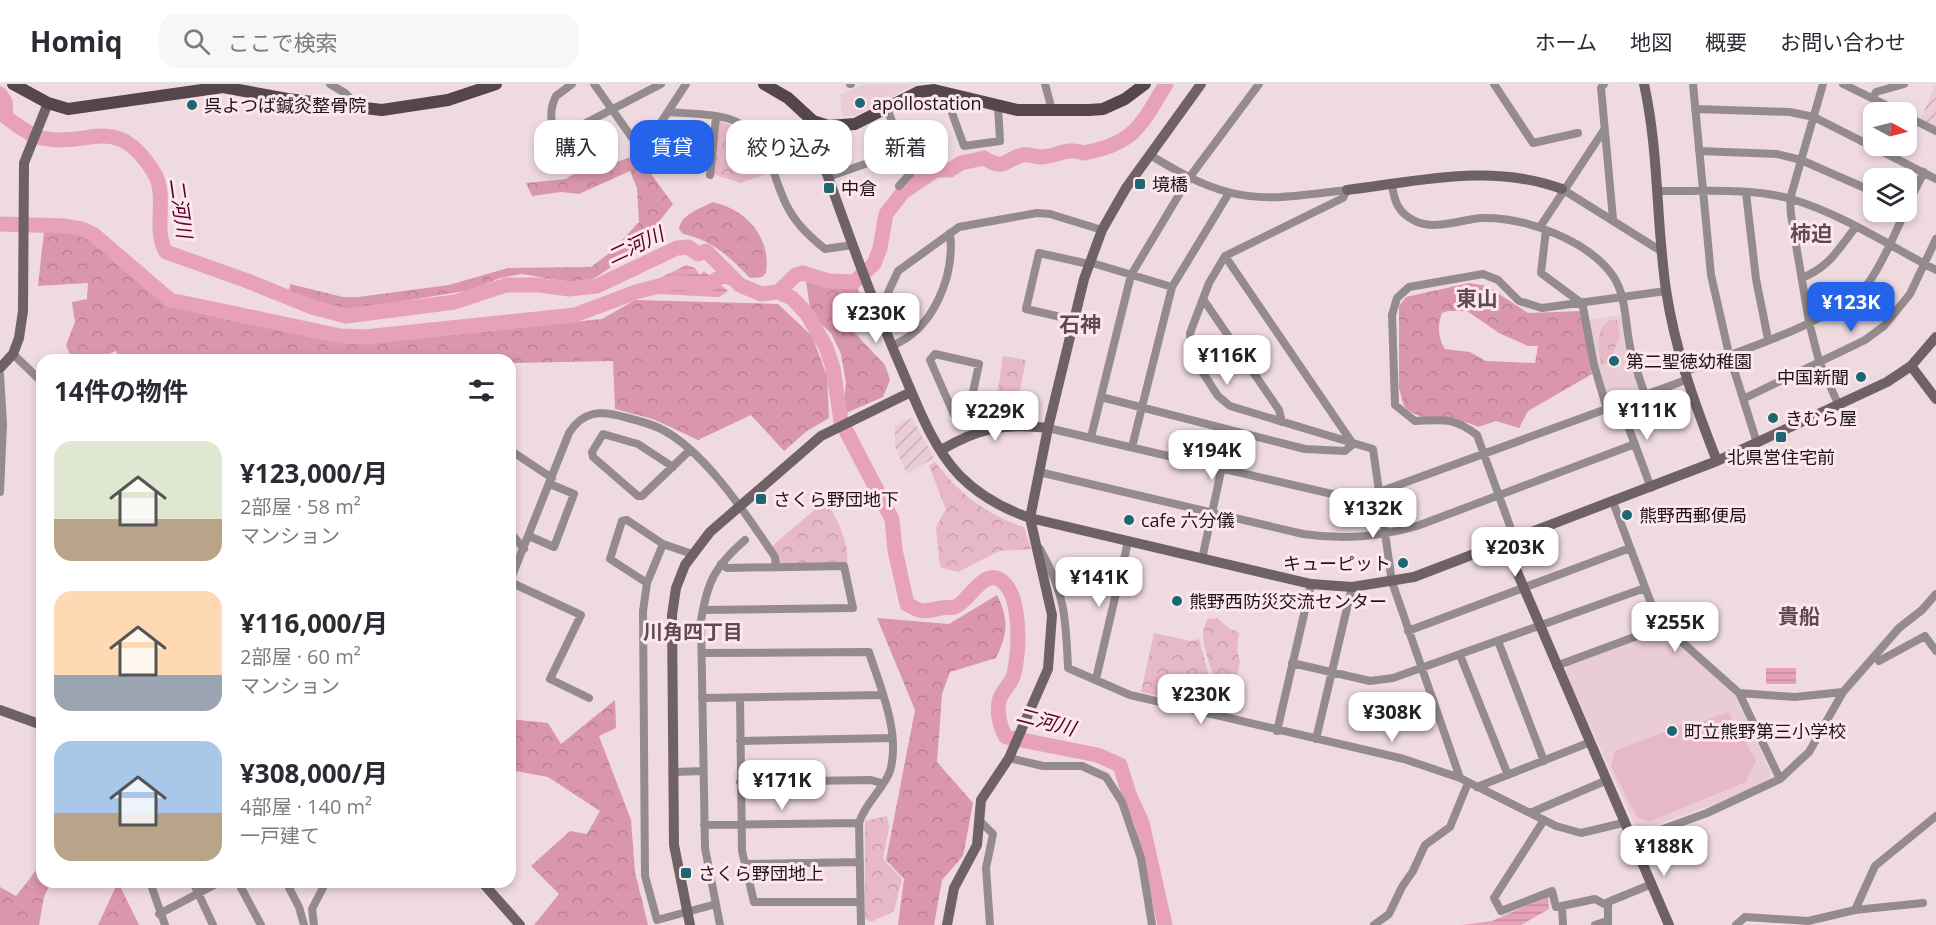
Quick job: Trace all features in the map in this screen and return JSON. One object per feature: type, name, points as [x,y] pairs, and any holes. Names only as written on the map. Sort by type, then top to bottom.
[{"type":"main road","points":[[13,84],[46,107],[68,109],[87,108],[174,92],[223,87],[361,109],[382,110],[448,100],[476,87],[496,84]]},
{"type":"main road","points":[[764,84],[788,98],[812,120]]},
{"type":"main road","points":[[852,124],[918,92],[944,91],[1017,110],[1103,109],[1125,99],[1145,84]]},
{"type":"street","points":[[330,84],[345,93],[361,109]]},
{"type":"street","points":[[552,120],[554,99],[558,93],[572,84]]},
{"type":"street","points":[[594,84],[630,135]]},
{"type":"street","points":[[593,120],[662,84]]},
{"type":"street","points":[[663,120],[686,84]]},
{"type":"street","points":[[1045,84],[1052,110]]},
{"type":"street","points":[[947,925],[954,888],[977,845],[981,800],[1010,754],[1022,723],[1043,684],[1049,660],[1052,615],[1038,545],[1030,518],[1048,429],[1089,263],[1102,230],[1126,188],[1201,84]]},
{"type":"street","points":[[1091,437],[1131,275],[1189,178],[1259,84]]},
{"type":"street","points":[[1494,84],[1533,143],[1578,133]]},
{"type":"street","points":[[1604,84],[1601,88],[1613,219]]},
{"type":"street","points":[[1644,84],[1650,114],[1666,291],[1685,376],[1717,461]]},
{"type":"street","points":[[1693,84],[1711,275],[1729,354],[1758,443]]},
{"type":"street","points":[[1823,84],[1790,199],[1809,322],[1819,361],[1839,405]]},
{"type":"street","points":[[1843,84],[1881,102]]},
{"type":"street","points":[[1873,98],[1876,93],[1904,84]]},
{"type":"street","points":[[944,91],[964,146],[1000,141],[998,106]]},
{"type":"street","points":[[0,368],[13,354],[19,338],[23,311],[26,156],[46,107]]},
{"type":"street","points":[[887,108],[891,120]]},
{"type":"street","points":[[1695,109],[1790,112],[1814,117],[1936,178]]},
{"type":"street","points":[[668,112],[732,120]]},
{"type":"street","points":[[714,133],[716,117]]},
{"type":"street","points":[[1917,122],[1936,131]]},
{"type":"street","points":[[1604,130],[1563,189],[1543,228],[1541,273],[1581,302],[1594,365],[1607,409]]},
{"type":"street","points":[[1699,151],[1777,154],[1801,160],[1863,187]]},
{"type":"street","points":[[1150,155],[1189,178],[1229,193],[1286,196],[1490,174],[1521,176],[1563,189],[1661,251]]},
{"type":"street","points":[[828,177],[864,164]]},
{"type":"street","points":[[1917,187],[1924,172]]},
{"type":"street","points":[[775,174],[785,203],[804,231],[825,249],[832,250],[853,245]]},
{"type":"street","points":[[827,174],[891,346],[911,392],[940,450],[960,476],[987,498],[1010,512],[1311,584],[1352,587],[1414,577],[1651,488],[1758,443],[1887,382],[1911,366],[1936,337]]},
{"type":"street","points":[[899,186],[909,174]]},
{"type":"street","points":[[1392,184],[1396,204],[1416,222],[1431,225],[1483,218],[1543,228],[1602,264],[1614,277],[1622,297],[1631,350],[1645,395]]},
{"type":"street","points":[[1347,190],[1343,198],[1225,256],[1203,299],[1190,333],[1192,356],[1218,396],[1230,406],[1373,449],[1392,582],[1460,778]]},
{"type":"street","points":[[1657,191],[1746,193],[1790,199],[1854,228],[1936,270]]},
{"type":"street","points":[[1132,447],[1172,287],[1229,193]]},
{"type":"street","points":[[1746,193],[1756,279],[1768,339]]},
{"type":"street","points":[[875,303],[886,297],[898,271],[950,233],[973,224],[1037,213],[1050,214],[1102,230]]},
{"type":"street","points":[[940,450],[976,432],[1006,425],[1048,429],[1332,494],[1379,492],[1645,395],[1729,354],[1809,322],[1855,298],[1869,282],[1900,222]]},
{"type":"street","points":[[1802,278],[1820,271],[1854,228]]},
{"type":"street","points":[[891,346],[902,342],[941,298],[948,273],[950,233]]},
{"type":"street","points":[[1743,399],[1864,340],[1884,326],[1910,294],[1936,239]]},
{"type":"street","points":[[1074,320],[1026,309],[1039,253],[1089,263],[1172,287]]},
{"type":"street","points":[[1225,256],[1353,444]]},
{"type":"street","points":[[1666,291],[1542,308],[1519,301],[1498,280],[1483,274],[1409,287],[1397,298],[1392,315],[1392,345],[1395,405],[1414,421],[1450,420],[1463,424],[1477,435],[1498,495],[1523,588],[1538,627],[1668,925]]},
{"type":"street","points":[[1203,299],[1279,411],[1282,422]]},
{"type":"street","points":[[13,354],[36,376]]},
{"type":"street","points":[[969,411],[955,417],[930,360],[934,354],[979,364],[969,411],[976,432]]},
{"type":"street","points":[[1911,366],[1936,399]]},
{"type":"street","points":[[0,375],[3,424],[0,492]]},
{"type":"street","points":[[690,925],[674,845],[672,615],[676,588],[692,554],[710,532],[807,448],[831,430],[911,392]]},
{"type":"street","points":[[1101,397],[1305,449],[1345,451],[1353,444]]},
{"type":"street","points":[[1620,404],[1651,488]]},
{"type":"street","points":[[516,567],[576,423],[586,415],[597,411],[609,412],[660,428],[690,450],[740,506],[775,557],[776,567]]},
{"type":"street","points":[[1202,559],[1230,430]]},
{"type":"street","points":[[673,467],[638,444],[603,434],[592,452],[593,457],[638,496],[642,496],[673,467],[690,450]]},
{"type":"street","points":[[1039,472],[1323,537],[1347,539],[1385,535],[1635,444]]},
{"type":"street","points":[[516,455],[551,481],[574,494],[554,547],[529,536]]},
{"type":"street","points":[[1613,502],[1645,588],[1664,626],[1739,693],[1780,779]]},
{"type":"street","points":[[647,583],[610,559],[622,521],[627,520],[663,544],[692,554]]},
{"type":"street","points":[[516,539],[524,549]]},
{"type":"street","points":[[720,925],[705,848],[703,599],[710,579],[721,564],[745,540]]},
{"type":"street","points":[[1096,680],[1128,542]]},
{"type":"street","points":[[663,544],[647,583],[643,611],[645,876],[657,920],[716,904]]},
{"type":"street","points":[[1038,545],[1056,577],[1065,611],[1068,668],[1131,695],[1404,759],[1460,778],[1544,820],[1581,833],[1623,823]]},
{"type":"street","points":[[1408,631],[1630,548]]},
{"type":"street","points":[[703,610],[853,608],[844,566],[727,568],[721,564]]},
{"type":"street","points":[[516,584],[581,615],[550,679],[589,699]]},
{"type":"street","points":[[1277,731],[1311,584]]},
{"type":"street","points":[[1316,739],[1352,587]]},
{"type":"street","points":[[1293,663],[1332,674],[1370,681],[1423,669],[1645,588]]},
{"type":"street","points":[[1630,841],[1707,813],[1780,779],[1809,752],[1843,692],[1875,655],[1936,594]]},
{"type":"street","points":[[1556,666],[1664,626]]},
{"type":"street","points":[[1875,655],[1879,661],[1925,636],[1936,651]]},
{"type":"street","points":[[1498,641],[1544,760]]},
{"type":"street","points":[[702,653],[869,652],[892,738],[890,771],[862,813],[859,823],[861,925]]},
{"type":"street","points":[[1460,655],[1508,774]]},
{"type":"street","points":[[1739,693],[1796,697],[1843,692]]},
{"type":"street","points":[[702,698],[882,695]]},
{"type":"street","points":[[740,698],[741,824],[745,864],[754,902],[860,902]]},
{"type":"street","points":[[0,710],[36,723]]},
{"type":"street","points":[[740,741],[892,738]]},
{"type":"street","points":[[1477,787],[1588,743]]},
{"type":"street","points":[[1010,754],[1043,766],[1082,766],[1106,777],[1122,802],[1141,858],[1152,925]]},
{"type":"street","points":[[674,772],[703,771]]},
{"type":"street","points":[[740,782],[871,780],[881,783]]},
{"type":"street","points":[[1530,813],[1605,782]]},
{"type":"street","points":[[1374,925],[1389,914],[1425,844],[1450,827],[1468,783]]},
{"type":"street","points":[[1855,910],[1875,866],[1936,816]]},
{"type":"street","points":[[979,820],[993,834],[986,868],[990,925]]},
{"type":"street","points":[[1544,820],[1494,898],[1502,911],[1552,891],[1556,907],[1595,899],[1606,905]]},
{"type":"street","points":[[704,825],[859,823]]},
{"type":"street","points":[[745,864],[860,862]]},
{"type":"street","points":[[1606,905],[1652,884]]},
{"type":"street","points":[[152,888],[159,914],[165,925]]},
{"type":"street","points":[[195,888],[213,925]]},
{"type":"street","points":[[159,914],[208,888]]},
{"type":"street","points":[[241,888],[261,925]]},
{"type":"street","points":[[289,888],[299,907],[304,925]]},
{"type":"street","points":[[314,925],[312,909],[323,888]]},
{"type":"street","points":[[487,888],[520,925]]},
{"type":"street","points":[[1736,925],[1745,917],[1808,921],[1855,910],[1923,903]]},
{"type":"street","points":[[1595,925],[1608,923],[1606,905]]},
{"type":"street","points":[[1562,906],[1563,925]]},
{"type":"shaded area","name":"apollostation","points":[[863,84],[914,85],[855,116],[842,116],[840,95]]},
{"type":"shaded area","points":[[1936,84],[1936,128],[1920,120]]},
{"type":"shaded area","points":[[686,265],[695,268],[700,275],[704,271],[728,291],[719,297],[657,294],[652,282]]},
{"type":"shaded area","name":"第二聖徳幼稚園","points":[[1621,315],[1640,389],[1637,393],[1611,402],[1607,399],[1595,355],[1589,320]]},
{"type":"shaded area","points":[[912,418],[934,458],[907,474],[895,447],[895,426]]},
{"type":"shaded area","name":"町立熊野第三小学校","points":[[1664,632],[1733,691],[1771,772],[1770,780],[1737,796],[1638,831],[1565,671],[1567,666]]},
{"type":"shaded area","points":[[1766,668],[1796,668],[1796,684],[1766,684]]},
{"type":"shaded area","points":[[1548,896],[1549,909],[1521,925],[1462,925],[1492,921]]},
{"type":"green space","points":[[718,121],[726,124],[726,174],[766,174],[741,183],[712,174],[714,174]]},
{"type":"green space","points":[[630,157],[630,171],[579,194],[561,192],[532,196],[526,183],[566,179],[574,174],[618,174],[618,161]]},
{"type":"green space","points":[[631,174],[651,174],[673,204],[637,249],[595,278],[576,283],[522,274],[500,278],[471,290],[349,310],[324,305],[289,293],[290,284],[343,297],[358,297],[449,285],[508,268],[591,267],[612,251],[639,222],[637,188]]},
{"type":"green space","points":[[713,202],[736,211],[754,227],[765,248],[767,260],[766,273],[762,277],[750,278],[720,250],[703,240],[683,234],[679,229],[687,215]]},
{"type":"green space","points":[[44,232],[75,232],[91,238],[162,302],[352,342],[392,341],[602,319],[635,300],[778,304],[812,336],[827,376],[829,418],[807,431],[784,451],[751,415],[698,440],[653,419],[615,409],[613,361],[516,363],[516,354],[117,354],[116,351],[109,354],[70,354],[66,345],[75,322],[72,302],[87,299],[88,283],[38,286]]},
{"type":"green space","points":[[806,281],[829,287],[857,285],[861,299],[835,312],[885,365],[890,380],[883,397],[846,413],[843,411],[846,383],[841,354],[831,333],[811,315]]},
{"type":"green space","points":[[1469,283],[1487,286],[1528,313],[1582,311],[1592,374],[1528,411],[1519,428],[1496,421],[1478,427],[1460,421],[1420,416],[1404,406],[1399,388],[1399,306],[1406,297]],"holes":[[[1467,311],[1499,333],[1528,346],[1538,346],[1535,363],[1486,361],[1470,352],[1445,349],[1439,332],[1442,313]]]},
{"type":"green space","points":[[1611,320],[1617,320],[1620,336],[1609,362],[1601,365],[1600,334],[1602,328]]},
{"type":"green space","points":[[1003,356],[1026,360],[1015,414],[995,410]]},
{"type":"green space","points":[[935,462],[974,502],[997,516],[1024,527],[1031,549],[999,551],[958,572],[940,567],[936,527],[946,509],[929,466]]},
{"type":"green space","points":[[826,500],[844,539],[847,564],[777,566],[771,547]]},
{"type":"green space","points":[[997,595],[1004,612],[1005,634],[996,658],[950,672],[942,694],[937,762],[973,803],[963,856],[942,880],[934,925],[898,925],[904,879],[886,860],[915,710],[877,618],[949,624]]},
{"type":"green space","points":[[1217,618],[1230,629],[1239,632],[1237,650],[1240,662],[1233,693],[1218,688],[1204,643],[1204,626],[1208,619]]},
{"type":"green space","points":[[1154,633],[1191,641],[1199,639],[1212,687],[1220,695],[1217,709],[1141,692]]},
{"type":"green space","points":[[615,700],[616,728],[599,736],[631,820],[635,872],[648,925],[534,925],[559,894],[531,866],[570,831],[587,834],[600,811],[548,777],[516,771],[516,720],[548,723],[561,744]]},
{"type":"green space","points":[[1728,712],[1756,761],[1746,782],[1648,822],[1637,817],[1611,766],[1615,751],[1689,722],[1691,726]]},
{"type":"green space","points":[[887,816],[889,827],[883,859],[902,879],[894,911],[871,922],[865,919],[865,821]]},
{"type":"green space","points":[[36,871],[36,888],[48,888],[44,897],[39,925],[0,925],[0,887],[16,896]]},
{"type":"green space","points":[[115,888],[121,888],[139,925],[98,925]]},
{"type":"waterway","points":[[778,292],[796,275],[803,273],[828,281],[854,282],[874,264],[880,248],[886,214],[903,192],[936,170],[950,170],[961,163],[984,158],[1001,164],[1023,155],[1042,157],[1068,151],[1083,153],[1114,144],[1135,130],[1150,111],[1166,84]]},
{"type":"waterway","name":"二河川","points":[[0,94],[5,102],[6,117],[32,135],[59,140],[114,137],[127,142],[139,153],[158,180],[160,233],[166,252],[312,307],[346,316],[455,302],[506,285],[540,285],[569,289],[597,286],[677,248],[688,247],[698,254],[706,251],[740,285],[761,294],[778,292],[792,298],[807,314],[826,347],[833,368],[841,421],[892,519],[895,550],[907,604],[924,611],[953,607],[960,604],[981,583],[993,577],[1007,586],[1016,609],[1018,638],[1014,674],[999,704],[1000,721],[1006,737],[1097,755],[1120,765],[1129,794],[1142,823],[1165,925]]},
{"type":"waterway","points":[[0,224],[66,226],[82,229],[93,234],[170,300],[340,336],[364,337],[575,315],[636,292],[674,282],[708,285],[723,275],[734,279]]},
{"type":"place","name":"apollostation","points":[[860,103]]},
{"type":"place","name":"呉よつば鍼灸整骨院","points":[[192,105]]},
{"type":"place","name":"境橋","points":[[1140,184]]},
{"type":"place","name":"中倉","points":[[829,188]]},
{"type":"place","name":"第二聖徳幼稚園","points":[[1614,361]]},
{"type":"place","name":"中国新聞","points":[[1861,377]]},
{"type":"place","name":"きむら屋","points":[[1773,418]]},
{"type":"place","name":"北県営住宅前","points":[[1781,437]]},
{"type":"place","name":"さくら野団地下","points":[[761,499]]},
{"type":"place","name":"熊野西郵便局","points":[[1627,515]]},
{"type":"place","name":"cafe 六分儀","points":[[1129,520]]},
{"type":"place","name":"キューピット","points":[[1403,563]]},
{"type":"place","name":"熊野西防災交流センター","points":[[1177,601]]},
{"type":"place","name":"町立熊野第三小学校","points":[[1672,731]]},
{"type":"place","name":"さくら野団地上","points":[[686,873]]},
{"type":"district","name":"柿迫","points":[[1811,233]]},
{"type":"district","name":"東山","points":[[1477,298]]},
{"type":"district","name":"石神","points":[[1080,324]]},
{"type":"district","name":"貴船","points":[[1799,616]]},
{"type":"district","name":"川角四丁目","points":[[693,631]]}]
